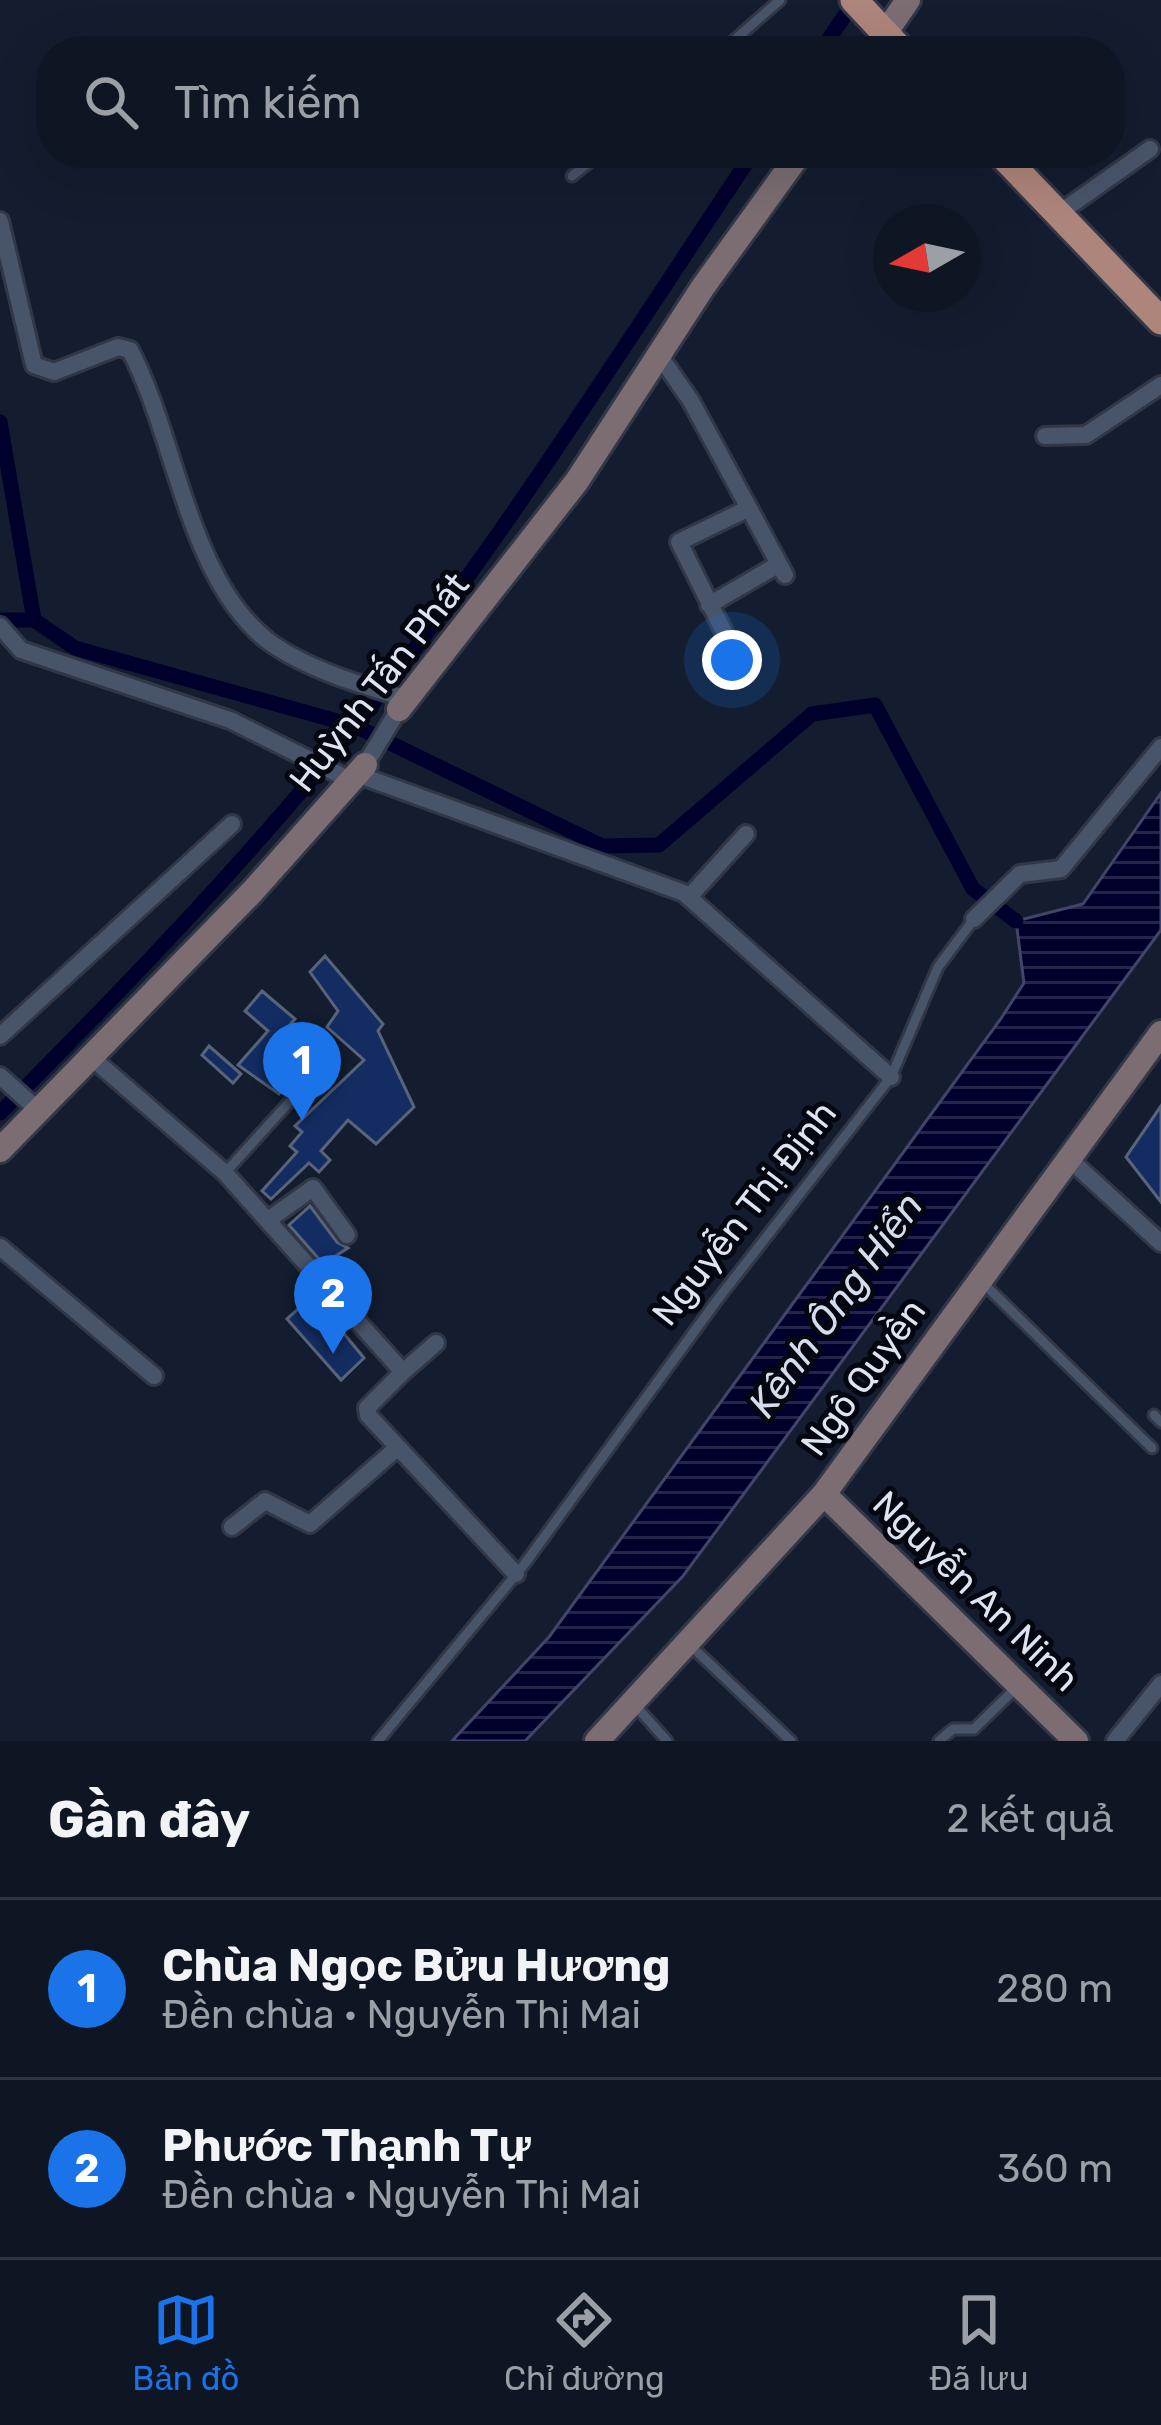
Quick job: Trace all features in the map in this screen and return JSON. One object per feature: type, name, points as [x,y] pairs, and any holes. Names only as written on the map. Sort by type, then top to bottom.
[{"type":"main road","points":[[1014,168],[1161,321]]},
{"type":"street","points":[[877,30],[908,0]]},
{"type":"street","points":[[1125,167],[1150,149]]},
{"type":"street","name":"Huỳnh Tấn Phát","points":[[0,1150],[32,1105],[92,1058],[356,775],[398,700],[577,481],[790,168]]},
{"type":"street","points":[[1058,214],[1123,168]]},
{"type":"street","points":[[0,221],[34,365],[54,372],[118,347],[130,350],[221,587],[268,640],[398,700]]},
{"type":"street","points":[[659,355],[691,401],[782,570],[709,605]]},
{"type":"street","points":[[1046,436],[1086,435],[1161,386]]},
{"type":"street","points":[[738,660],[679,542],[747,508]]},
{"type":"street","points":[[2,632],[40,658],[230,720],[356,775],[579,858],[662,883],[689,897],[891,1077]]},
{"type":"street","name":"Nguyễn Thị Định","points":[[974,919],[1026,870],[1061,868],[1161,747]]},
{"type":"street","points":[[0,1036],[232,824]]},
{"type":"street","points":[[689,897],[746,834]]},
{"type":"street","name":"Ngô Quyền","points":[[597,1741],[824,1494],[1161,1033]]},
{"type":"street","points":[[92,1058],[225,1173],[403,1372]]},
{"type":"street","points":[[0,1076],[32,1105]]},
{"type":"street","points":[[1067,1157],[1161,1243]]},
{"type":"street","points":[[268,1220],[314,1188],[347,1235]]},
{"type":"street","points":[[0,1247],[154,1376]]},
{"type":"street","points":[[436,1343],[367,1408],[397,1448],[516,1574]]},
{"type":"street","points":[[232,1527],[265,1501],[296,1522],[310,1523],[397,1448]]},
{"type":"street","name":"Nguyễn An Ninh","points":[[824,1494],[1076,1741]]},
{"type":"street","points":[[1115,1741],[1161,1684]]},
{"type":"lane","points":[[739,36],[780,0]]},
{"type":"lane","points":[[572,176],[582,168]]},
{"type":"lane","name":"Nguyễn Thị Định","points":[[378,1741],[516,1574],[705,1316],[891,1077],[938,967],[974,919]]},
{"type":"lane","points":[[225,1173],[321,1067]]},
{"type":"lane","points":[[978,1278],[1152,1448]]},
{"type":"lane","points":[[689,1644],[791,1741]]},
{"type":"lane","points":[[939,1741],[953,1729],[974,1729],[1020,1684]]},
{"type":"lane","points":[[633,1703],[668,1741]]},
{"type":"water","name":"Kênh Ông Hiển","points":[[1161,793],[1161,930],[683,1576],[525,1741],[452,1741],[549,1637],[1000,1020],[1024,983],[1016,921],[1083,904]]},
{"type":"building","points":[[325,956],[383,1024],[378,1031],[414,1107],[376,1144],[348,1120],[321,1151],[330,1160],[319,1172],[309,1163],[271,1199],[262,1191],[297,1152],[290,1146],[302,1132],[295,1126],[364,1060],[327,1027],[338,1011],[310,972]]},
{"type":"building","points":[[262,991],[295,1019],[273,1044],[301,1063],[279,1094],[238,1065],[268,1031],[245,1011]]},
{"type":"building","points":[[209,1046],[241,1074],[233,1083],[202,1055]]},
{"type":"building","points":[[1161,1106],[1161,1202],[1126,1157]]},
{"type":"building","points":[[310,1206],[337,1242],[348,1248],[337,1255],[349,1276],[341,1284],[289,1225]]},
{"type":"building","points":[[313,1296],[364,1358],[341,1380],[287,1319]]},
{"type":"waterway","points":[[831,36],[855,0]]},
{"type":"waterway","points":[[0,1113],[181,926],[352,730],[509,519],[743,168]]},
{"type":"waterway","points":[[0,422],[34,620],[75,648],[355,726],[602,846],[659,845],[812,714],[875,705],[973,889],[1016,921]]},
{"type":"waterway","points":[[0,620],[34,620]]},
{"type":"place","name":"Chùa Ngọc Bửu Hương","points":[[302,1121]]},
{"type":"place","name":"Phước Thạnh Tự","points":[[333,1354]]}]
